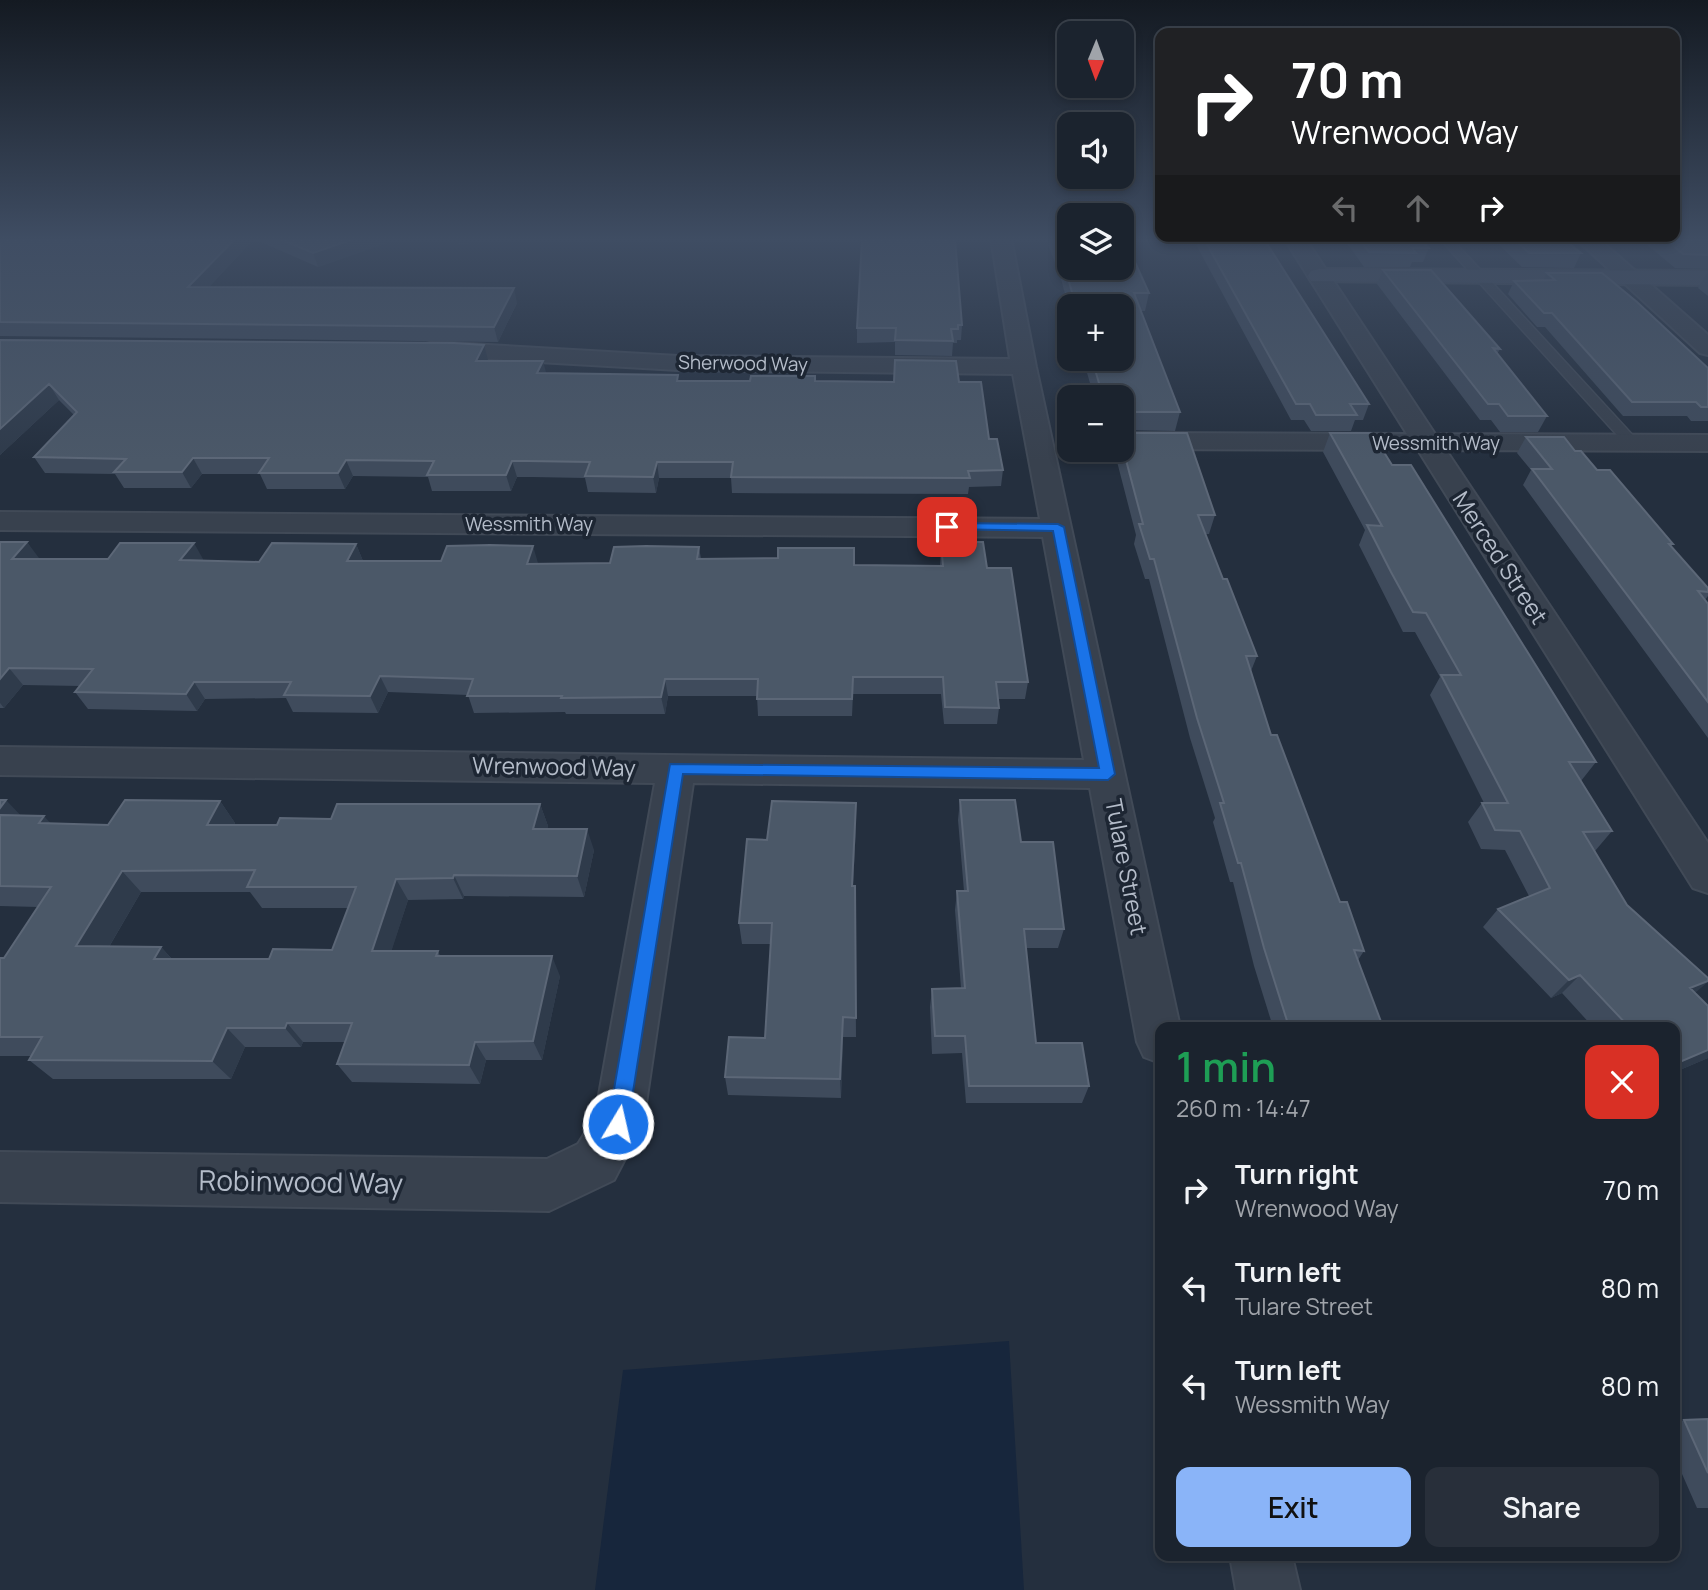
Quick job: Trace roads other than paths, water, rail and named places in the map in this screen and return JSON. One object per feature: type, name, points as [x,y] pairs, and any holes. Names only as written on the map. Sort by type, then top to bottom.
[{"type":"street","name":"Tulare Street","points":[[1014,312],[1024,367],[1055,441],[1058,527],[1156,1022]]},
{"type":"street","name":"Merced Street","points":[[1341,312],[1708,876]]},
{"type":"street","points":[[1668,312],[1708,348]]},
{"type":"street","name":"Sherwood Way","points":[[418,348],[678,363],[1024,367]]},
{"type":"street","name":"Wessmith Way","points":[[1134,442],[1708,443]]},
{"type":"street","name":"Wessmith Way","points":[[0,521],[1058,527]]},
{"type":"street","name":"Wrenwood Way","points":[[0,761],[1108,774]]},
{"type":"street","name":"Robinwood Way","points":[[0,1177],[550,1185],[596,1163],[618,1124],[676,768]]},
{"type":"street","points":[[1262,1561],[1268,1590]]},
{"type":"lane","points":[[1511,312],[1632,443]]},
{"type":"water","points":[[1009,1341],[1024,1590],[595,1590],[623,1370]]}]
